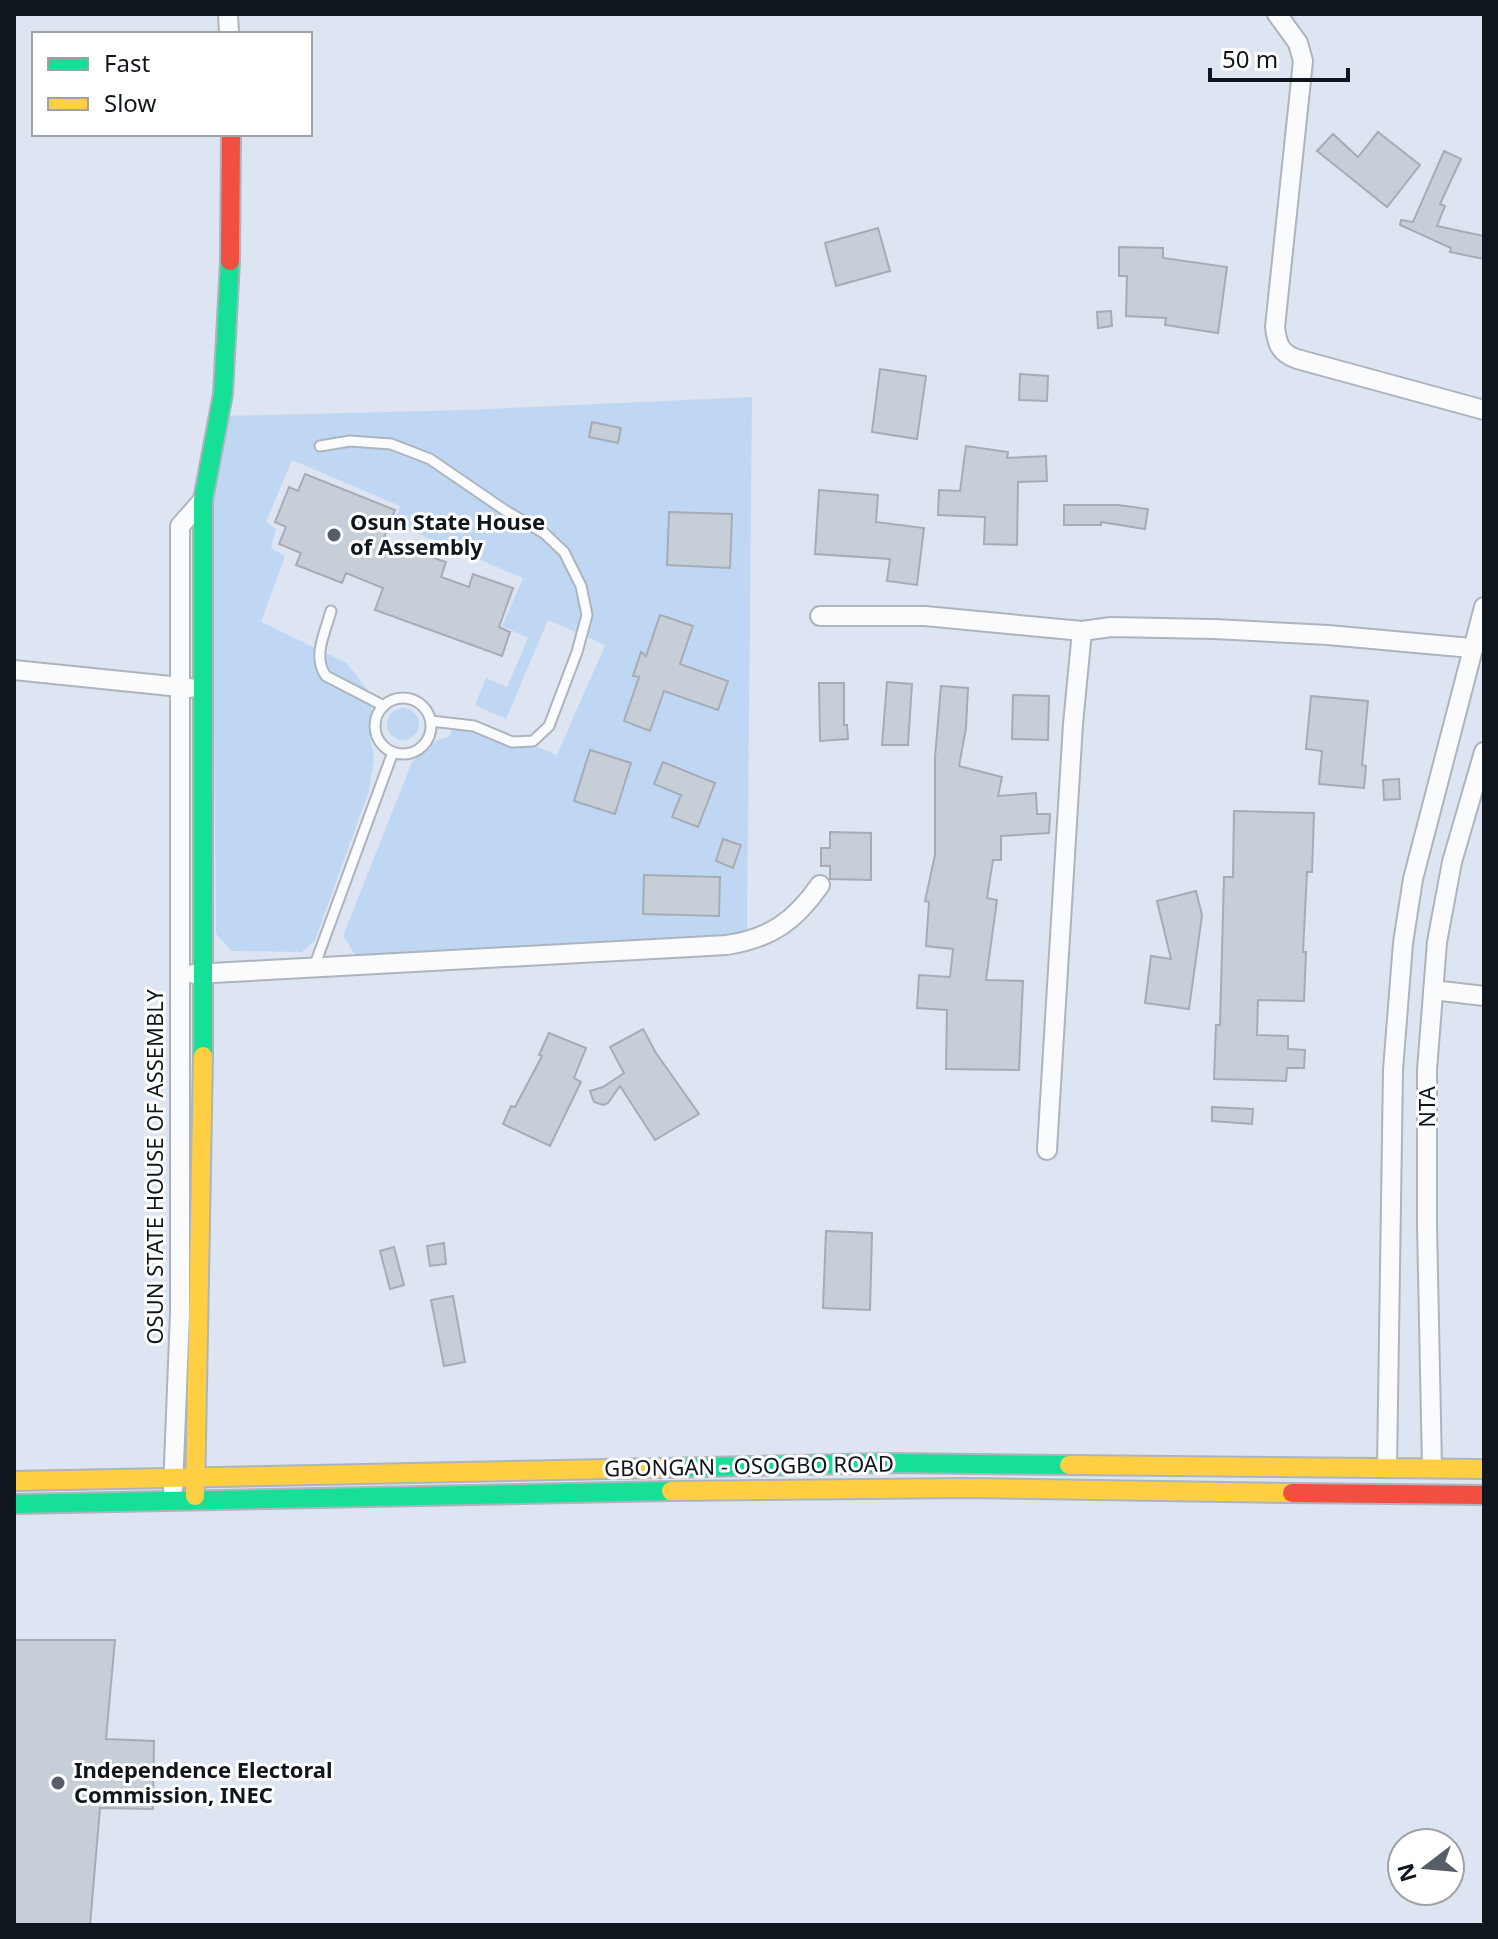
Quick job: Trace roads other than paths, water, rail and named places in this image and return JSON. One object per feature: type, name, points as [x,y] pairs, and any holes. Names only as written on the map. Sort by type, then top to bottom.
[{"type":"main road","points":[[203,500],[223,394],[230,289],[231,136]]},
{"type":"main road","name":"OSUN STATE HOUSE OF ASSEMBLY","points":[[195,1504],[205,975],[203,500]]},
{"type":"main road","name":"GBONGAN - OSOGBO ROAD","points":[[14,1481],[890,1463],[1484,1469]]},
{"type":"main road","name":"GBONGAN - OSOGBO ROAD","points":[[14,1504],[195,1504],[607,1492],[896,1488],[1484,1495]]},
{"type":"street","points":[[1277,14],[1298,43],[1303,61],[1275,327],[1279,346],[1286,355],[1297,359],[1484,410]]},
{"type":"street","name":"OSUN STATE HOUSE OF ASSEMBLY","points":[[174,1503],[180,1313],[180,526],[203,500]]},
{"type":"street","points":[[1387,1468],[1393,1070],[1403,943],[1413,879],[1484,607]]},
{"type":"street","points":[[820,616],[925,616],[1082,631],[1111,627],[1228,630],[1328,635],[1471,648]]},
{"type":"street","points":[[1047,1150],[1073,724],[1082,631]]},
{"type":"street","points":[[14,670],[202,690]]},
{"type":"street","name":"NTA","points":[[1432,1468],[1427,1070],[1437,942],[1452,862],[1484,752]]},
{"type":"street","points":[[181,972],[205,975],[727,945],[779,929],[807,903],[820,885]]},
{"type":"street","points":[[1433,990],[1484,996]]},
{"type":"lane","points":[[320,446],[350,441],[391,444],[430,459],[544,533],[564,552],[581,586],[587,615],[577,652],[549,726],[533,741],[512,742],[474,726],[431,721]]},
{"type":"lane","points":[[331,611],[317,660],[320,669],[326,676],[384,706]]},
{"type":"lane","points":[[401,698],[411,699],[426,710],[431,721],[430,736],[419,750],[411,754],[385,748],[376,732],[376,722],[384,706],[401,698]]},
{"type":"lane","points":[[314,967],[393,752]]},
{"type":"place","name":"Osun State House of Assembly","points":[[334,535]]},
{"type":"place","name":"Independence Electoral Commission, INEC","points":[[58,1783]]}]
